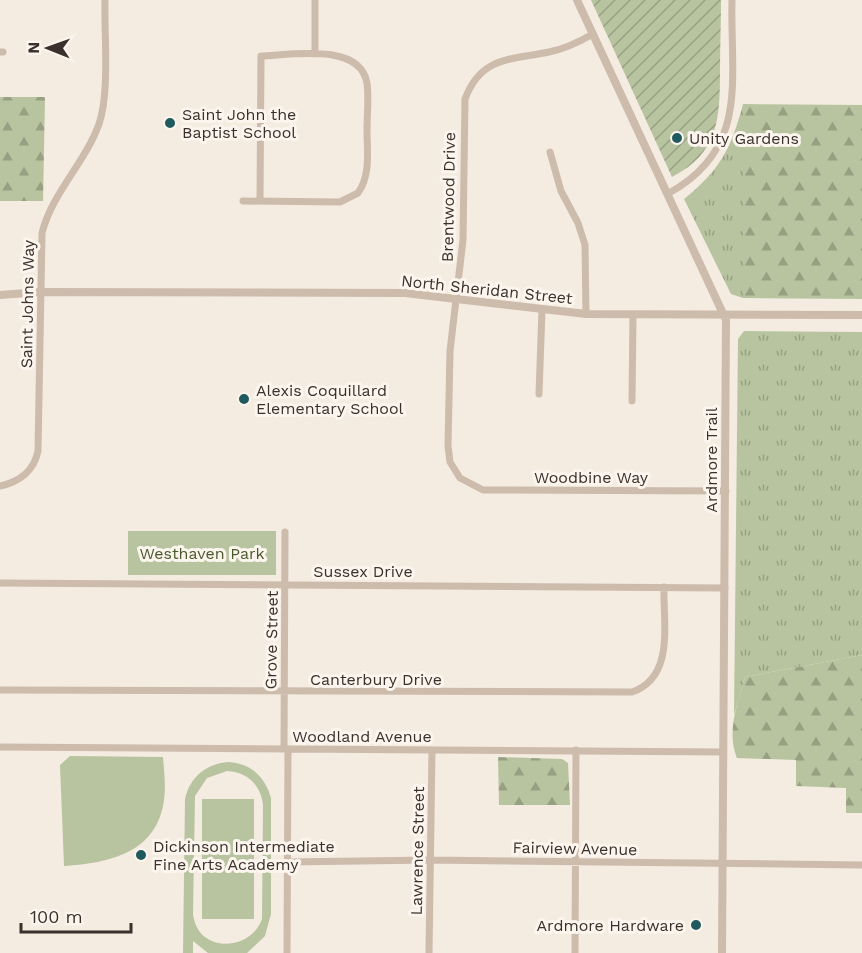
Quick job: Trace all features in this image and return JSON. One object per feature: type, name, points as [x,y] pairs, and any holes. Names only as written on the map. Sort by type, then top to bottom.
[{"type":"street","name":"Saint Johns Way","points":[[0,486],[15,482],[29,471],[37,459],[41,244],[47,216],[94,134],[102,114],[105,0]]},
{"type":"street","points":[[315,0],[315,54]]},
{"type":"street","name":"Ardmore Trail","points":[[577,0],[724,314],[726,491],[722,953]]},
{"type":"street","points":[[669,193],[693,178],[708,164],[725,134],[731,104],[732,0]]},
{"type":"street","name":"Brentwood Drive","points":[[460,478],[450,462],[448,446],[450,351],[463,240],[463,110],[469,90],[481,73],[493,64],[511,58],[557,50],[592,34]]},
{"type":"street","points":[[243,201],[340,202],[358,192],[366,180],[365,76],[357,64],[346,57],[315,54],[261,56],[260,201]]},
{"type":"street","points":[[550,152],[561,191],[578,223],[585,245],[586,314]]},
{"type":"street","name":"North Sheridan Street","points":[[0,295],[40,292],[405,293],[586,314],[862,315]]},
{"type":"street","points":[[539,394],[542,310]]},
{"type":"street","points":[[632,401],[633,315]]},
{"type":"street","name":"Woodbine Way","points":[[460,478],[476,488],[492,491],[726,491]]},
{"type":"street","name":"Grove Street","points":[[285,532],[287,953]]},
{"type":"street","name":"Sussex Drive","points":[[0,583],[725,588]]},
{"type":"street","name":"Canterbury Drive","points":[[0,690],[632,692],[654,679],[662,664],[664,587]]},
{"type":"street","name":"Woodland Avenue","points":[[0,747],[723,752]]},
{"type":"street","name":"Lawrence Street","points":[[429,953],[432,750]]},
{"type":"street","points":[[575,953],[576,750]]},
{"type":"street","name":"Fairview Avenue","points":[[288,862],[431,860],[862,865]]},
{"type":"green space","points":[[591,0],[721,0],[720,87],[714,132],[699,157],[672,177]]},
{"type":"green space","points":[[0,97],[45,97],[43,201],[0,201]]},
{"type":"green space","points":[[743,104],[743,298],[731,294],[684,199],[707,178],[722,158],[734,134]]},
{"type":"green space","points":[[743,104],[862,105],[862,299],[743,298]]},
{"type":"green space","points":[[744,331],[862,332],[862,655],[745,677],[734,715],[738,339]]},
{"type":"green space","name":"Westhaven Park","points":[[128,531],[276,531],[276,575],[128,575]]},
{"type":"green space","points":[[862,655],[862,813],[846,813],[846,788],[796,786],[796,760],[737,758],[733,728],[736,707],[745,677]]},
{"type":"green space","points":[[70,756],[163,757],[165,795],[160,818],[152,832],[141,843],[114,858],[64,866],[60,765]]},
{"type":"green space","points":[[498,757],[562,759],[568,763],[570,805],[499,805]]},
{"type":"green space","points":[[220,763],[236,763],[256,772],[265,783],[271,798],[271,914],[265,936],[247,953],[208,953],[193,941],[193,953],[183,953],[185,799],[195,778],[206,769]],"holes":[[[227,771],[252,781],[262,798],[262,919],[256,930],[247,938],[236,943],[224,944],[203,936],[196,926],[193,913],[195,796],[207,778]]]},
{"type":"green space","points":[[202,799],[254,799],[254,919],[202,919]]},
{"type":"place","name":"Saint John the Baptist School","points":[[170,123]]},
{"type":"place","name":"Unity Gardens","points":[[677,138]]},
{"type":"place","name":"Alexis Coquillard Elementary School","points":[[244,399]]},
{"type":"place","name":"Dickinson Intermediate Fine Arts Academy","points":[[141,855]]},
{"type":"place","name":"Ardmore Hardware","points":[[696,925]]}]
